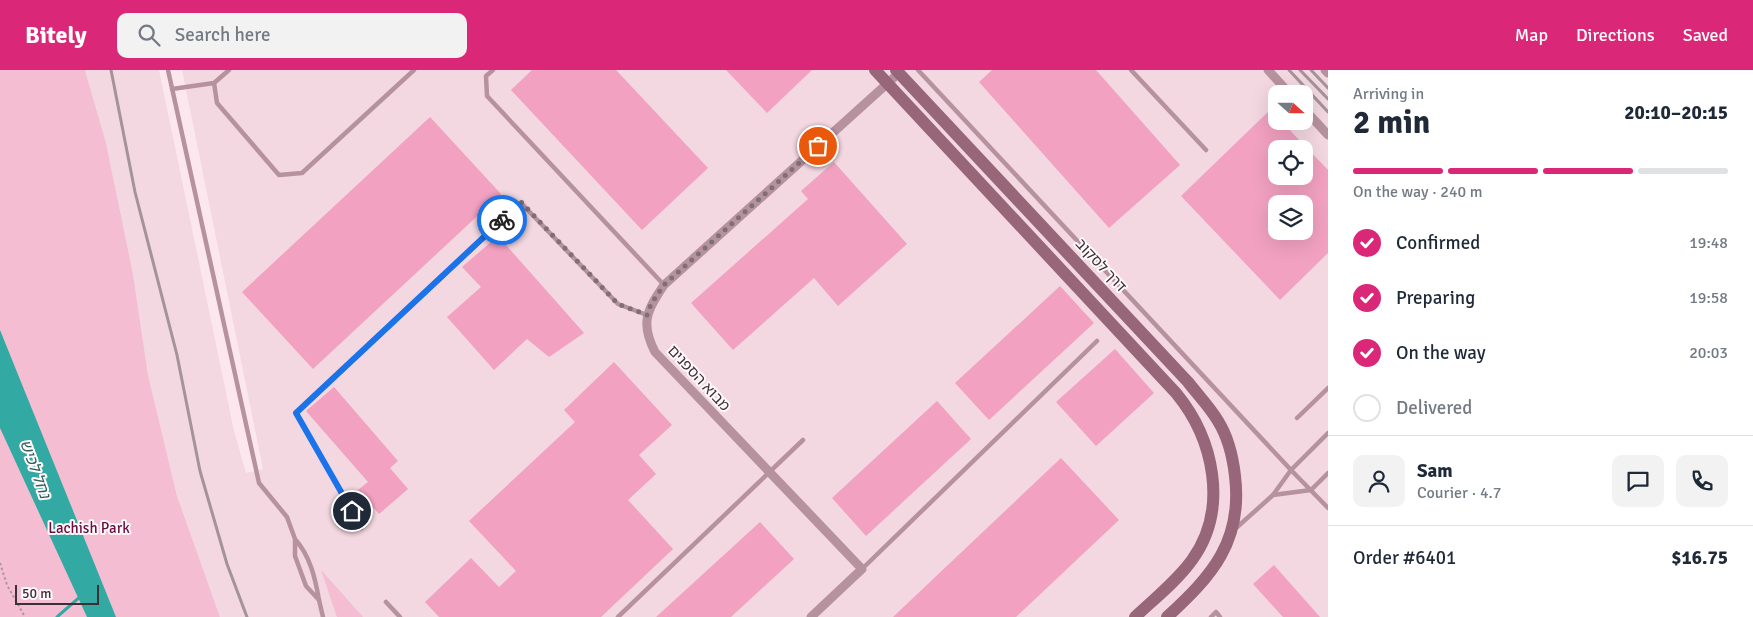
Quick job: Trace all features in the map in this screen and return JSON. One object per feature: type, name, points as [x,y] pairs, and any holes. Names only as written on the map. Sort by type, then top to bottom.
[{"type":"street","points":[[875,70],[1190,410],[1204,439],[1212,477],[1214,504],[1205,536],[1184,571],[1135,617]]},
{"type":"street","points":[[1268,70],[1282,85]]},
{"type":"street","points":[[1325,70],[1328,73]]},
{"type":"street","points":[[647,315],[651,304],[664,285],[888,83],[898,71]]},
{"type":"street","name":"דרך לסקוב","points":[[898,71],[1181,375],[1218,420],[1234,466],[1236,506],[1230,534],[1211,573],[1167,617]]},
{"type":"street","points":[[1313,119],[1328,135]]},
{"type":"street","name":"מבוא הספנים","points":[[647,315],[646,328],[655,352],[862,569]]},
{"type":"street","points":[[811,617],[862,569]]},
{"type":"lane","points":[[168,70],[259,483],[287,517],[295,539],[304,550],[316,580],[323,617]]},
{"type":"lane","points":[[172,89],[214,84],[229,70]]},
{"type":"lane","points":[[214,84],[217,102],[279,175],[302,173],[414,70]]},
{"type":"lane","points":[[493,70],[486,76],[487,96],[664,285]]},
{"type":"lane","points":[[918,70],[1328,508]]},
{"type":"lane","points":[[1131,70],[1206,150]]},
{"type":"lane","points":[[361,528],[296,413],[521,202],[618,304],[647,315]]},
{"type":"lane","points":[[862,569],[1097,341]]},
{"type":"lane","points":[[1297,418],[1328,388]]},
{"type":"lane","points":[[1230,534],[1273,495],[1291,470],[1328,433]]},
{"type":"lane","points":[[618,617],[803,440]]},
{"type":"lane","points":[[1273,495],[1311,490],[1328,473]]},
{"type":"lane","points":[[295,539],[295,556],[306,586],[319,600]]},
{"type":"lane","points":[[386,602],[400,617]]},
{"type":"lane","points":[[1211,617],[1216,612],[1220,617]]},
{"type":"path","points":[[0,563],[7,585],[25,617]]},
{"type":"shaded area","points":[[85,70],[159,70],[234,431],[246,473],[263,469],[182,70],[1328,70],[1328,617],[220,617],[177,496],[148,375],[133,274],[106,143]]},
{"type":"green space","name":"Lachish Park","points":[[0,70],[85,70],[106,143],[133,274],[148,375],[177,496],[220,617],[0,617]]},
{"type":"green space","points":[[321,570],[363,617],[337,617]]},
{"type":"water","name":"נחל לכיש","points":[[0,330],[116,617],[87,617],[0,428]]},
{"type":"building","points":[[532,70],[616,70],[708,168],[642,230],[511,90]]},
{"type":"building","points":[[726,70],[812,70],[767,113]]},
{"type":"building","points":[[992,70],[1096,70],[1180,165],[1109,228],[979,82]]},
{"type":"building","points":[[1268,112],[1268,130],[1290,130],[1299,140],[1268,140],[1268,185],[1313,185],[1313,154],[1328,170],[1328,253],[1280,300],[1181,196]]},
{"type":"building","points":[[430,117],[501,194],[313,369],[242,292]]},
{"type":"building","points":[[834,162],[907,244],[838,306],[814,278],[733,350],[691,303],[808,199],[801,191]]},
{"type":"building","points":[[498,236],[584,333],[549,357],[527,339],[494,370],[447,317],[481,287],[462,267]]},
{"type":"building","points":[[1060,286],[1094,323],[989,420],[955,383]]},
{"type":"building","points":[[1115,349],[1154,393],[1096,446],[1056,402]]},
{"type":"building","points":[[614,362],[672,425],[639,455],[656,474],[628,500],[673,549],[601,617],[439,617],[425,602],[471,558],[499,587],[516,571],[469,521],[575,422],[564,410]]},
{"type":"building","points":[[334,387],[398,461],[390,468],[408,489],[379,514],[358,490],[368,482],[306,411]]},
{"type":"building","points":[[937,401],[971,439],[866,536],[832,498]]},
{"type":"building","points":[[1061,458],[1119,520],[1016,617],[893,617]]},
{"type":"building","points":[[760,522],[794,559],[731,617],[656,617]]},
{"type":"building","points":[[1274,565],[1320,617],[1283,617],[1253,584]]},
{"type":"waterway","points":[[57,617],[81,596]]},
{"type":"railway","points":[[111,70],[135,192],[177,355],[200,471],[227,564],[247,617]]},
{"type":"railway","points":[[1289,70],[1328,112]]},
{"type":"railway","points":[[1300,70],[1328,99]]},
{"type":"railway","points":[[1311,70],[1328,88]]},
{"type":"way so far","points":[[502,220],[521,202],[618,304],[647,315],[651,304],[664,285],[818,146]]},
{"type":"route","points":[[352,511],[296,413],[502,220]]}]
